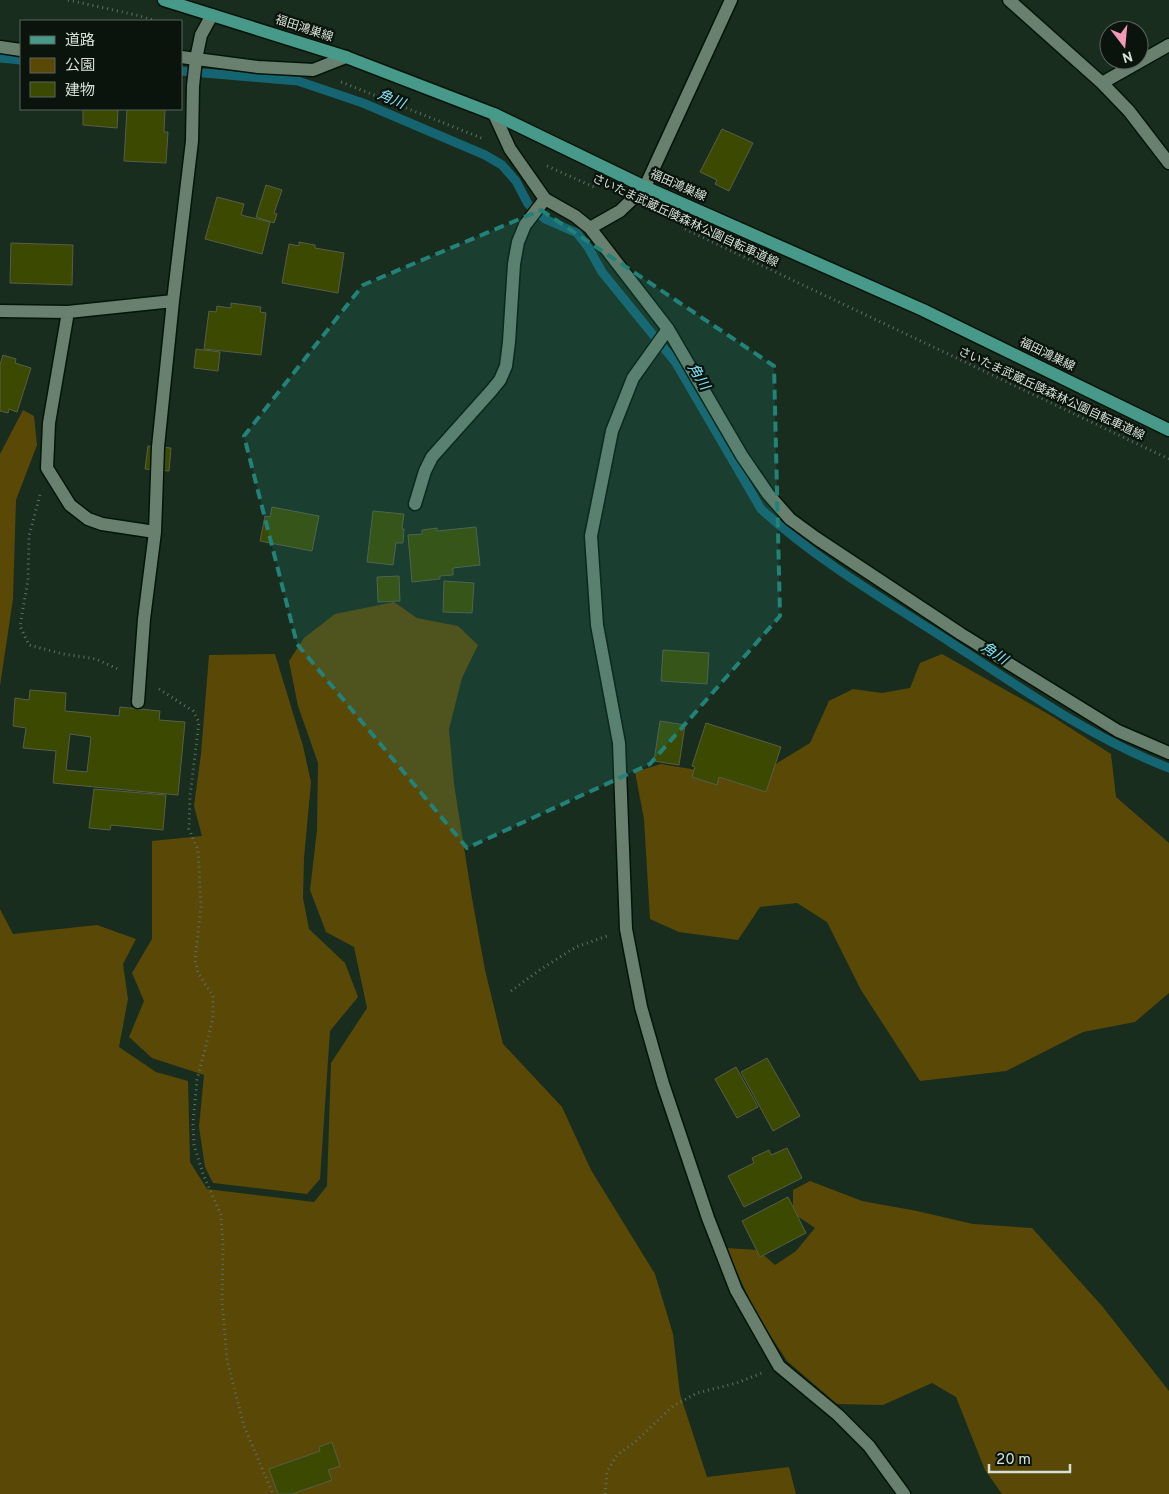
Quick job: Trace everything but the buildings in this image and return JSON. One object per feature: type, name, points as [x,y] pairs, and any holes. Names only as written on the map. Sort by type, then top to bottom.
[{"type":"main road","name":"福田鴻巣線","points":[[164,0],[346,57],[494,114],[645,187],[923,310],[1169,430]]},
{"type":"street","points":[[590,228],[620,211],[645,187],[731,0]]},
{"type":"street","points":[[1009,0],[1102,83],[1129,111],[1169,164]]},
{"type":"street","points":[[138,702],[144,620],[155,532],[158,447],[192,141],[193,86],[196,58],[201,35],[212,15]]},
{"type":"street","points":[[1102,83],[1169,45]]},
{"type":"street","points":[[0,47],[20,50]]},
{"type":"street","points":[[182,57],[258,67],[313,70],[346,57]]},
{"type":"street","points":[[494,114],[510,149],[545,199],[575,216],[590,228],[668,329],[742,456],[768,494],[790,518],[816,538],[961,634],[1110,726],[1169,753]]},
{"type":"street","points":[[415,504],[425,470],[432,457],[500,380],[506,366],[514,264],[518,242],[525,225],[545,199]]},
{"type":"street","points":[[0,311],[68,312],[173,301]]},
{"type":"street","points":[[68,312],[49,423],[47,468],[70,505],[88,519],[102,524],[155,532]]},
{"type":"street","points":[[668,329],[633,378],[612,431],[591,536],[596,624],[618,743],[626,929],[643,1016],[663,1084],[708,1218],[736,1290],[779,1366],[838,1415],[869,1446],[904,1494]]},
{"type":"path","points":[[68,0],[153,20]]},
{"type":"path","points":[[313,70],[510,149]]},
{"type":"path","name":"さいたま武蔵丘陵森林公園自転車道線","points":[[544,165],[629,203]]},
{"type":"path","name":"さいたま武蔵丘陵森林公園自転車道線","points":[[676,225],[1169,459]]},
{"type":"path","points":[[47,468],[29,536],[28,580],[20,626],[28,645],[63,654],[96,659],[172,696],[193,712],[199,722],[188,829],[198,850],[201,906],[195,960],[198,973],[213,996],[213,1018],[197,1080],[193,1123],[194,1145],[203,1174],[221,1215],[223,1246],[222,1300],[227,1360],[244,1426],[273,1494]]},
{"type":"path","points":[[511,991],[576,947],[626,929]]},
{"type":"path","points":[[605,1494],[607,1472],[617,1455],[635,1442],[673,1406],[697,1393],[737,1382],[779,1366]]},
{"type":"highlighted area","points":[[541,210],[774,366],[780,616],[650,764],[467,848],[297,644],[244,436],[363,285]]},
{"type":"green space","points":[[23,410],[34,416],[37,445],[16,500],[13,599],[0,686],[0,454]]},
{"type":"green space","points":[[394,602],[417,618],[458,626],[478,645],[462,678],[449,729],[454,784],[472,898],[485,970],[503,1044],[562,1107],[591,1170],[655,1274],[673,1334],[680,1394],[707,1477],[789,1467],[796,1494],[0,1494],[0,909],[13,934],[97,925],[136,939],[123,964],[128,999],[119,1047],[156,1072],[188,1081],[190,1162],[207,1189],[314,1202],[327,1186],[331,1063],[367,1008],[354,947],[326,932],[310,890],[317,830],[318,763],[298,706],[289,661],[304,638],[335,614]]},
{"type":"green space","points":[[275,654],[303,746],[311,782],[304,858],[303,898],[309,929],[345,963],[358,997],[330,1031],[320,1179],[307,1194],[213,1183],[205,1167],[199,1127],[204,1075],[152,1058],[129,1037],[144,1001],[132,973],[152,939],[152,841],[202,836],[194,806],[201,754],[209,655]]},
{"type":"green space","points":[[942,654],[1050,715],[1111,754],[1116,797],[1169,843],[1169,993],[1135,1022],[1083,1032],[1006,1071],[920,1081],[861,990],[827,922],[797,903],[760,907],[738,940],[679,932],[650,919],[644,819],[635,772],[661,764],[745,778],[769,768],[810,743],[829,701],[853,689],[882,693],[910,688],[920,663]]},
{"type":"green space","points":[[810,1181],[862,1201],[973,1224],[1032,1228],[1102,1306],[1169,1391],[1169,1494],[1002,1494],[985,1470],[956,1397],[932,1383],[883,1405],[837,1404],[787,1361],[756,1314],[726,1248],[758,1250],[775,1265],[796,1251],[815,1228],[793,1213],[793,1190]]},
{"type":"waterway","name":"角川","points":[[0,58],[20,60]]},
{"type":"waterway","name":"角川","points":[[182,71],[298,81],[363,103],[485,155],[502,165],[516,181],[528,204],[545,219],[577,233],[588,247],[602,272],[676,363],[761,509],[830,564],[1058,712],[1112,742],[1169,768]]}]
